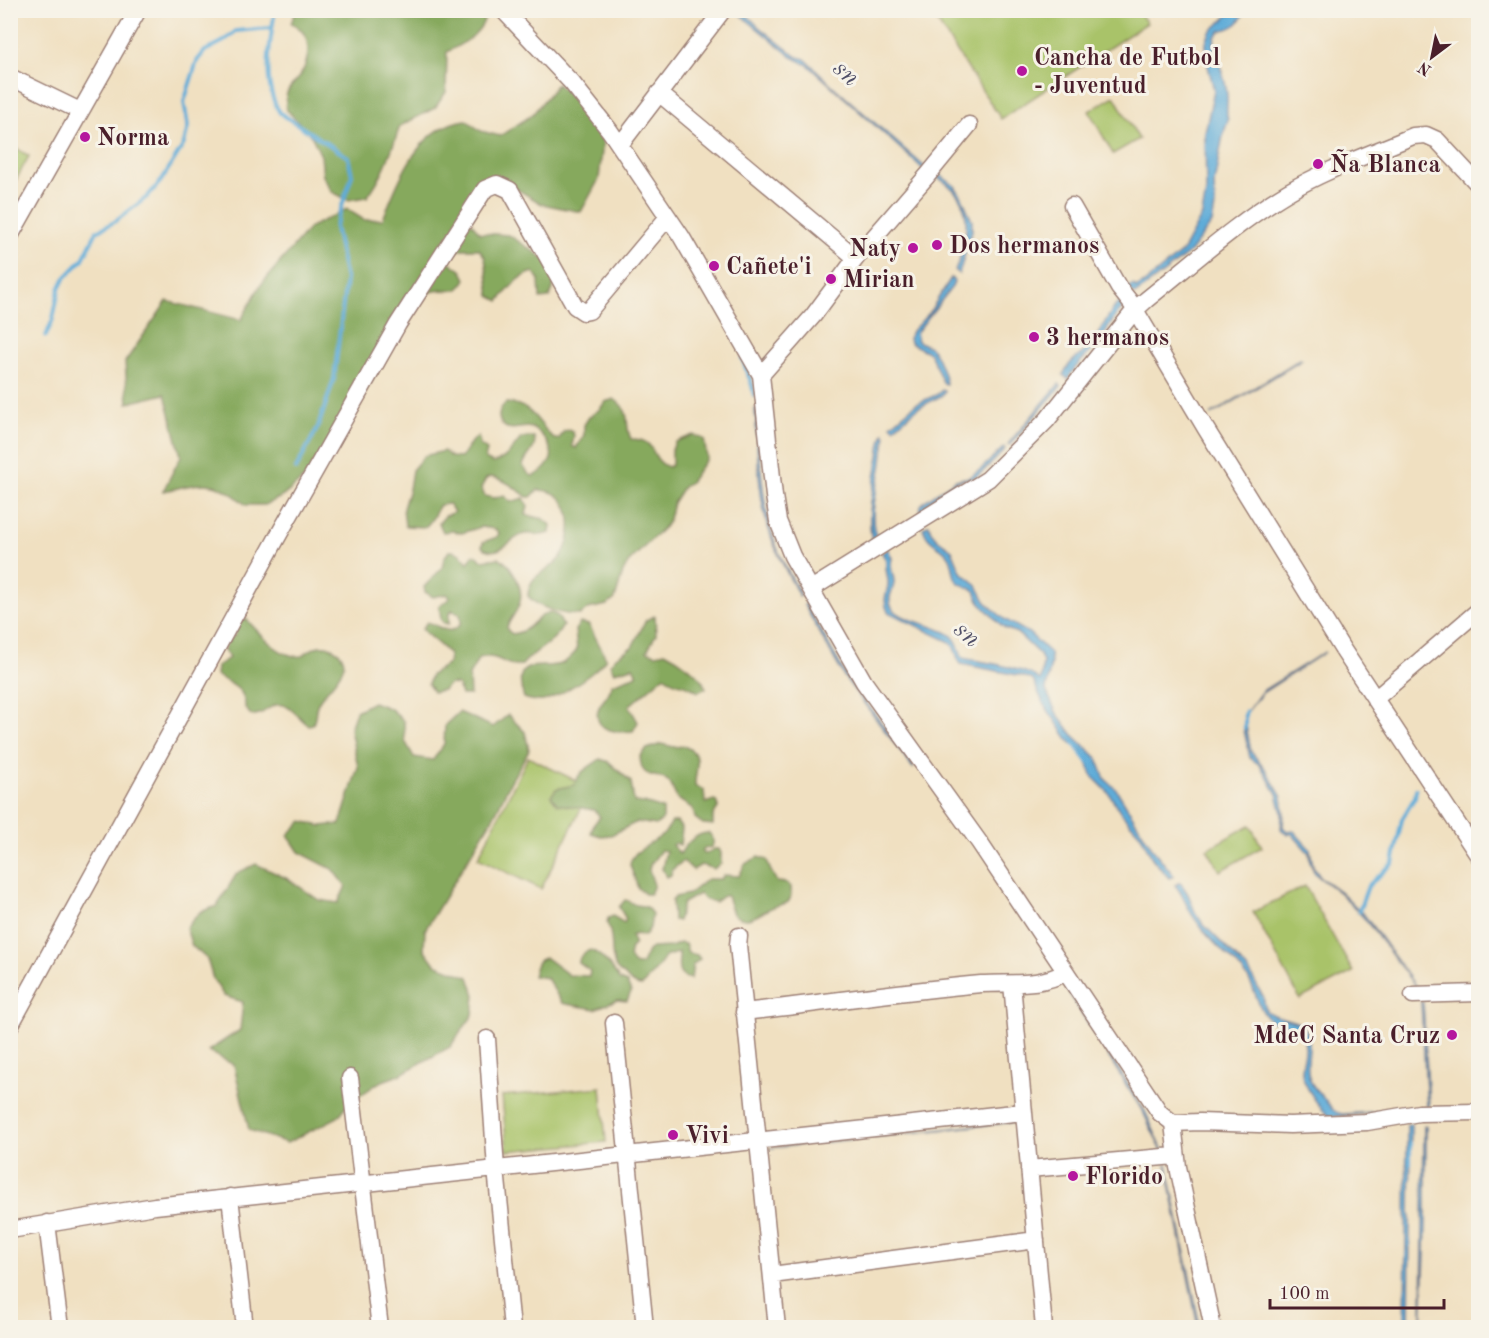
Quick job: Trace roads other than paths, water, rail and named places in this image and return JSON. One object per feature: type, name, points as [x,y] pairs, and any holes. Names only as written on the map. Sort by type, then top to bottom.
[{"type":"street","points":[[10,236],[138,10]]},
{"type":"street","points":[[503,10],[572,83],[620,145],[668,217],[760,375],[778,521],[792,556],[864,682],[979,842],[1160,1113],[1173,1123],[1308,1125],[1367,1122],[1419,1113],[1479,1112]]},
{"type":"street","points":[[620,145],[723,10]]},
{"type":"street","points":[[10,77],[80,111]]},
{"type":"street","points":[[659,93],[856,258]]},
{"type":"street","points":[[760,375],[813,316],[856,258],[969,125]]},
{"type":"street","points":[[811,589],[988,479],[1047,420],[1133,307],[1288,192],[1413,136],[1426,135],[1437,140],[1479,184]]},
{"type":"street","points":[[10,1026],[272,546],[398,324],[485,189],[497,184],[510,190],[575,306],[584,312],[589,311],[668,217]]},
{"type":"street","points":[[1072,206],[1119,288],[1133,307],[1206,429],[1375,699],[1479,855]]},
{"type":"street","points":[[1375,699],[1479,611]]},
{"type":"street","points":[[739,936],[744,1012],[777,1328]]},
{"type":"street","points":[[744,1012],[984,984],[1048,980],[1066,972]]},
{"type":"street","points":[[1012,984],[1044,1328]]},
{"type":"street","points":[[1413,995],[1479,993]]},
{"type":"street","points":[[614,1023],[645,1328]]},
{"type":"street","points":[[487,1039],[496,1169],[513,1328]]},
{"type":"street","points":[[350,1078],[380,1328]]},
{"type":"street","points":[[10,1230],[155,1206],[230,1197],[1023,1112]]},
{"type":"street","points":[[1173,1123],[1175,1156],[1213,1328]]},
{"type":"street","points":[[1029,1169],[1175,1156]]},
{"type":"street","points":[[230,1197],[245,1328]]},
{"type":"street","points":[[47,1223],[60,1328]]},
{"type":"street","points":[[772,1275],[1036,1240]]},
{"type":"water","points":[[736,11],[743,11],[759,27],[797,57],[805,59],[926,168],[924,170],[808,65],[792,57]]},
{"type":"water","points":[[1233,11],[1244,11],[1241,19],[1235,25],[1220,31],[1215,37],[1213,48],[1225,83],[1228,120],[1214,183],[1215,207],[1212,223],[1189,253],[1136,294],[1132,293],[1128,287],[1133,285],[1136,288],[1143,284],[1182,252],[1202,215],[1206,192],[1205,133],[1214,90],[1206,58],[1206,42],[1210,32]]},
{"type":"water","points":[[936,172],[955,186],[972,221],[972,231],[959,274],[955,271],[966,231],[964,206],[949,185],[936,177]]},
{"type":"water","points":[[951,278],[954,281],[952,287],[916,333],[918,341],[931,348],[935,354],[946,384],[943,383],[930,353],[910,343],[909,338],[912,331],[929,313]]},
{"type":"water","points":[[1119,302],[1124,306],[1099,342],[1068,379],[1063,375],[1066,369],[1089,347]]},
{"type":"water","points":[[1300,359],[1302,360],[1211,415]]},
{"type":"water","points":[[1059,384],[1061,386],[1010,445],[1008,444]]},
{"type":"water","points":[[942,390],[945,391],[943,395],[918,408],[894,428],[891,425],[916,404]]},
{"type":"water","points":[[755,409],[757,409],[761,471],[768,518],[778,549],[801,595],[799,596],[776,550],[766,518],[759,472]]},
{"type":"water","points":[[884,433],[886,436],[873,514],[878,540],[873,543],[870,523],[871,502]]},
{"type":"water","points":[[1004,447],[1005,449],[981,473],[950,486],[920,512],[921,505],[925,501],[955,480],[969,477],[981,469]]},
{"type":"water","points":[[929,524],[931,532],[937,539],[952,550],[961,572],[976,584],[985,601],[1004,619],[1029,633],[1050,653],[1051,663],[1046,690],[1056,712],[1072,734],[1097,758],[1105,779],[1116,789],[1154,851],[1174,876],[1169,878],[1152,858],[1140,834],[1122,814],[1108,792],[1093,777],[1082,750],[1070,742],[1043,703],[1033,680],[961,664],[950,642],[888,612],[885,602],[888,585],[886,560],[882,553],[888,549],[892,558],[891,568],[894,577],[890,600],[893,609],[908,619],[938,629],[953,637],[963,658],[1015,669],[1041,679],[1043,662],[1040,655],[1017,633],[999,623],[980,603],[975,591],[958,582],[948,555],[925,534],[923,528]]},
{"type":"water","points":[[806,604],[847,677],[914,766],[913,768],[845,678],[804,605]]},
{"type":"water","points":[[1325,652],[1262,693],[1243,717],[1262,691]]},
{"type":"water","points":[[1246,725],[1251,752],[1264,767],[1282,797],[1283,827],[1287,831],[1293,830],[1310,849],[1313,866],[1320,877],[1341,892],[1365,916],[1416,987],[1364,918],[1340,893],[1315,874],[1309,853],[1291,833],[1288,835],[1281,829],[1282,813],[1277,794],[1260,765],[1250,758],[1244,730]]},
{"type":"water","points":[[1180,882],[1203,924],[1249,971],[1263,997],[1266,1011],[1297,1022],[1304,1027],[1309,1040],[1310,1080],[1332,1109],[1342,1114],[1416,1109],[1330,1117],[1326,1114],[1303,1077],[1305,1050],[1302,1036],[1294,1027],[1275,1022],[1265,1015],[1248,978],[1207,935],[1193,916],[1175,885]]},
{"type":"water","points":[[1062,982],[1145,1111],[1163,1151],[1143,1112]]},
{"type":"water","points":[[1421,1002],[1423,1002],[1429,1107],[1427,1107]]},
{"type":"water","points":[[1014,1121],[1014,1122],[770,1148]]},
{"type":"water","points":[[1411,1124],[1409,1327],[1405,1328],[1407,1125]]},
{"type":"water","points":[[1424,1126],[1426,1126],[1426,1225],[1422,1328]]},
{"type":"water","points":[[1167,1164],[1200,1327],[1198,1327]]},
{"type":"waterway","points":[[275,10],[269,63],[270,89],[274,102],[280,113],[348,157],[352,175],[335,227],[346,279],[334,379],[318,427],[296,469]]},
{"type":"waterway","points":[[46,336],[53,319],[59,289],[64,279],[83,259],[97,231],[116,221],[147,197],[161,181],[184,144],[188,126],[184,102],[197,61],[205,51],[224,41],[236,31],[271,28]]},
{"type":"waterway","points":[[742,358],[754,395]]},
{"type":"waterway","points":[[1245,728],[1246,712]]},
{"type":"waterway","points":[[1074,743],[1089,763]]},
{"type":"waterway","points":[[1359,911],[1368,886],[1393,863],[1402,819],[1415,797],[1416,789]]},
{"type":"waterway","points":[[1410,1143],[1410,1163]]},
{"type":"place","name":"Cancha de Futbol - Juventud","points":[[1022,71]]},
{"type":"place","name":"Norma","points":[[85,137]]},
{"type":"place","name":"Ña Blanca","points":[[1318,164]]},
{"type":"place","name":"Dos hermanos","points":[[937,245]]},
{"type":"place","name":"Naty","points":[[913,248]]},
{"type":"place","name":"Cañete'i","points":[[714,266]]},
{"type":"place","name":"Mirian","points":[[831,279]]},
{"type":"place","name":"3 hermanos","points":[[1034,337]]},
{"type":"place","name":"MdeC Santa Cruz","points":[[1452,1035]]},
{"type":"place","name":"Vivi","points":[[673,1135]]},
{"type":"place","name":"Florido","points":[[1073,1176]]},
{"type":"water label","name":"sn","points":[[847,72]]},
{"type":"water label","name":"sn","points":[[968,633]]}]
